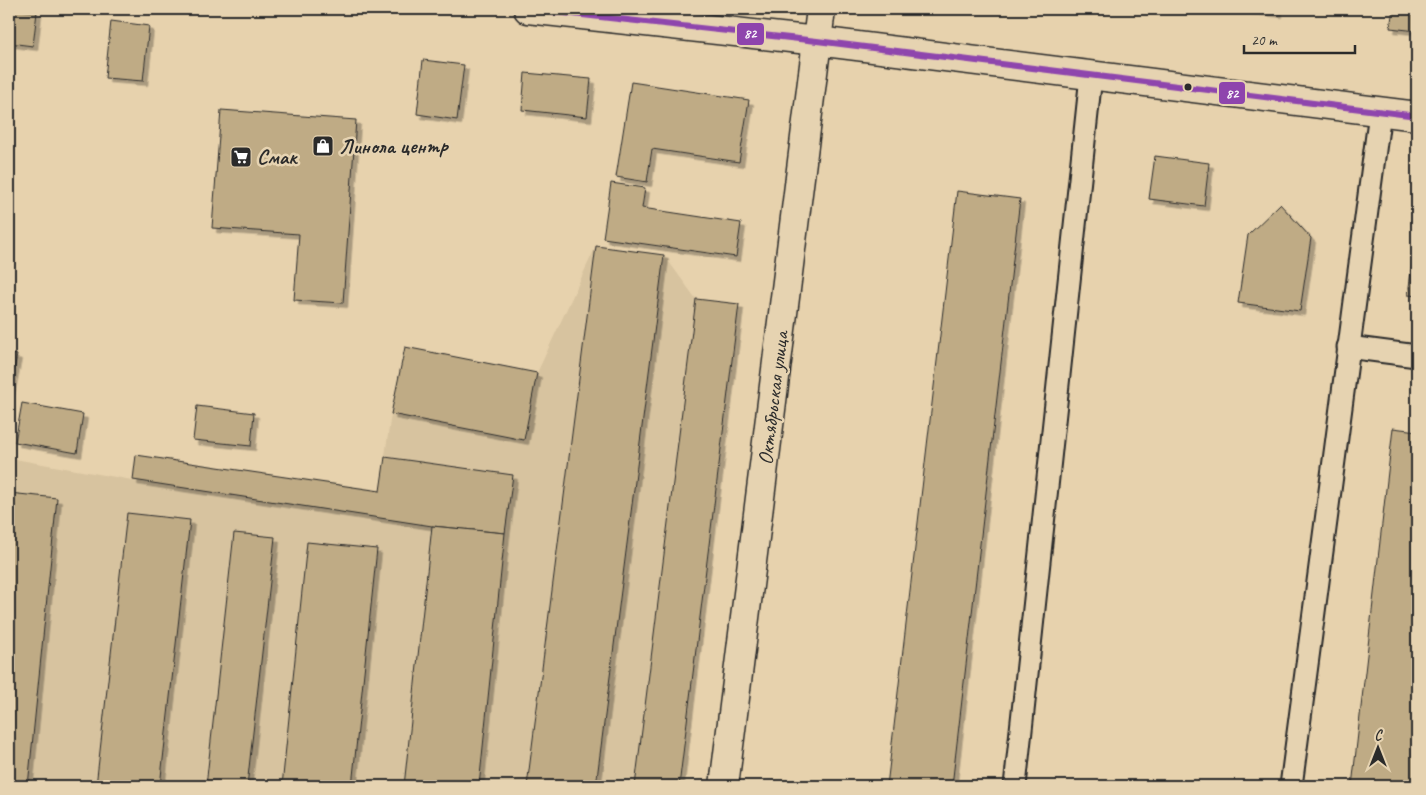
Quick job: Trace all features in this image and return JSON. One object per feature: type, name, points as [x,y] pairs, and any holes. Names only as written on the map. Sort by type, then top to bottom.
[{"type":"street","points":[[528,9],[817,41],[1417,116]]},
{"type":"street","name":"Октябрьская улица","points":[[724,786],[821,9]]},
{"type":"lane","points":[[1015,786],[1091,76]]},
{"type":"lane","points":[[1291,786],[1380,112]]},
{"type":"lane","points":[[1348,347],[1417,356]]},
{"type":"shaded area","points":[[596,246],[664,255],[696,299],[739,304],[679,786],[9,786],[9,458],[132,480],[136,455],[380,490],[391,414],[405,347],[537,373]]},
{"type":"building","points":[[9,9],[37,12],[33,46],[9,43]]},
{"type":"building","points":[[1241,9],[1278,9],[1278,13]]},
{"type":"building","points":[[1393,9],[1417,9],[1417,31],[1390,28]]},
{"type":"building","points":[[111,21],[149,26],[143,81],[105,78]]},
{"type":"building","points":[[423,60],[464,65],[457,120],[417,114]]},
{"type":"building","points":[[525,73],[591,79],[587,117],[522,110]]},
{"type":"building","points":[[631,82],[749,100],[739,162],[652,149],[647,182],[616,177]]},
{"type":"building","points":[[221,110],[356,120],[343,303],[294,300],[299,234],[212,228]]},
{"type":"building","points":[[1155,156],[1209,163],[1204,206],[1149,199]]},
{"type":"building","points":[[611,183],[645,188],[642,208],[741,223],[736,257],[603,238]]},
{"type":"building","points":[[957,191],[1020,199],[952,786],[887,786]]},
{"type":"building","points":[[1280,204],[1311,238],[1300,311],[1238,303],[1248,235]]},
{"type":"building","points":[[1417,224],[1417,296],[1408,295]]},
{"type":"building","points":[[596,246],[664,255],[596,786],[527,786]]},
{"type":"building","points":[[696,299],[739,304],[679,786],[635,786]]},
{"type":"building","points":[[405,347],[537,373],[524,440],[391,414]]},
{"type":"building","points":[[9,353],[17,355],[9,395]]},
{"type":"building","points":[[22,403],[83,414],[77,453],[15,442]]},
{"type":"building","points":[[197,406],[254,413],[251,446],[193,440]]},
{"type":"building","points":[[1393,428],[1417,431],[1417,786],[1352,786]]},
{"type":"building","points":[[136,455],[380,491],[385,457],[513,475],[505,533],[432,526],[133,480]]},
{"type":"building","points":[[9,493],[57,498],[28,786],[9,786]]},
{"type":"building","points":[[127,513],[190,520],[160,786],[96,786]]},
{"type":"building","points":[[432,526],[505,533],[479,786],[404,786]]},
{"type":"building","points":[[234,533],[275,537],[247,786],[206,786]]},
{"type":"building","points":[[307,542],[377,549],[352,786],[282,786]]},
{"type":"transit line","name":"82","points":[[528,9],[817,41],[1417,116]]},
{"type":"place","name":"Линола центр","points":[[323,146]]},
{"type":"place","name":"Смак","points":[[241,157]]}]
